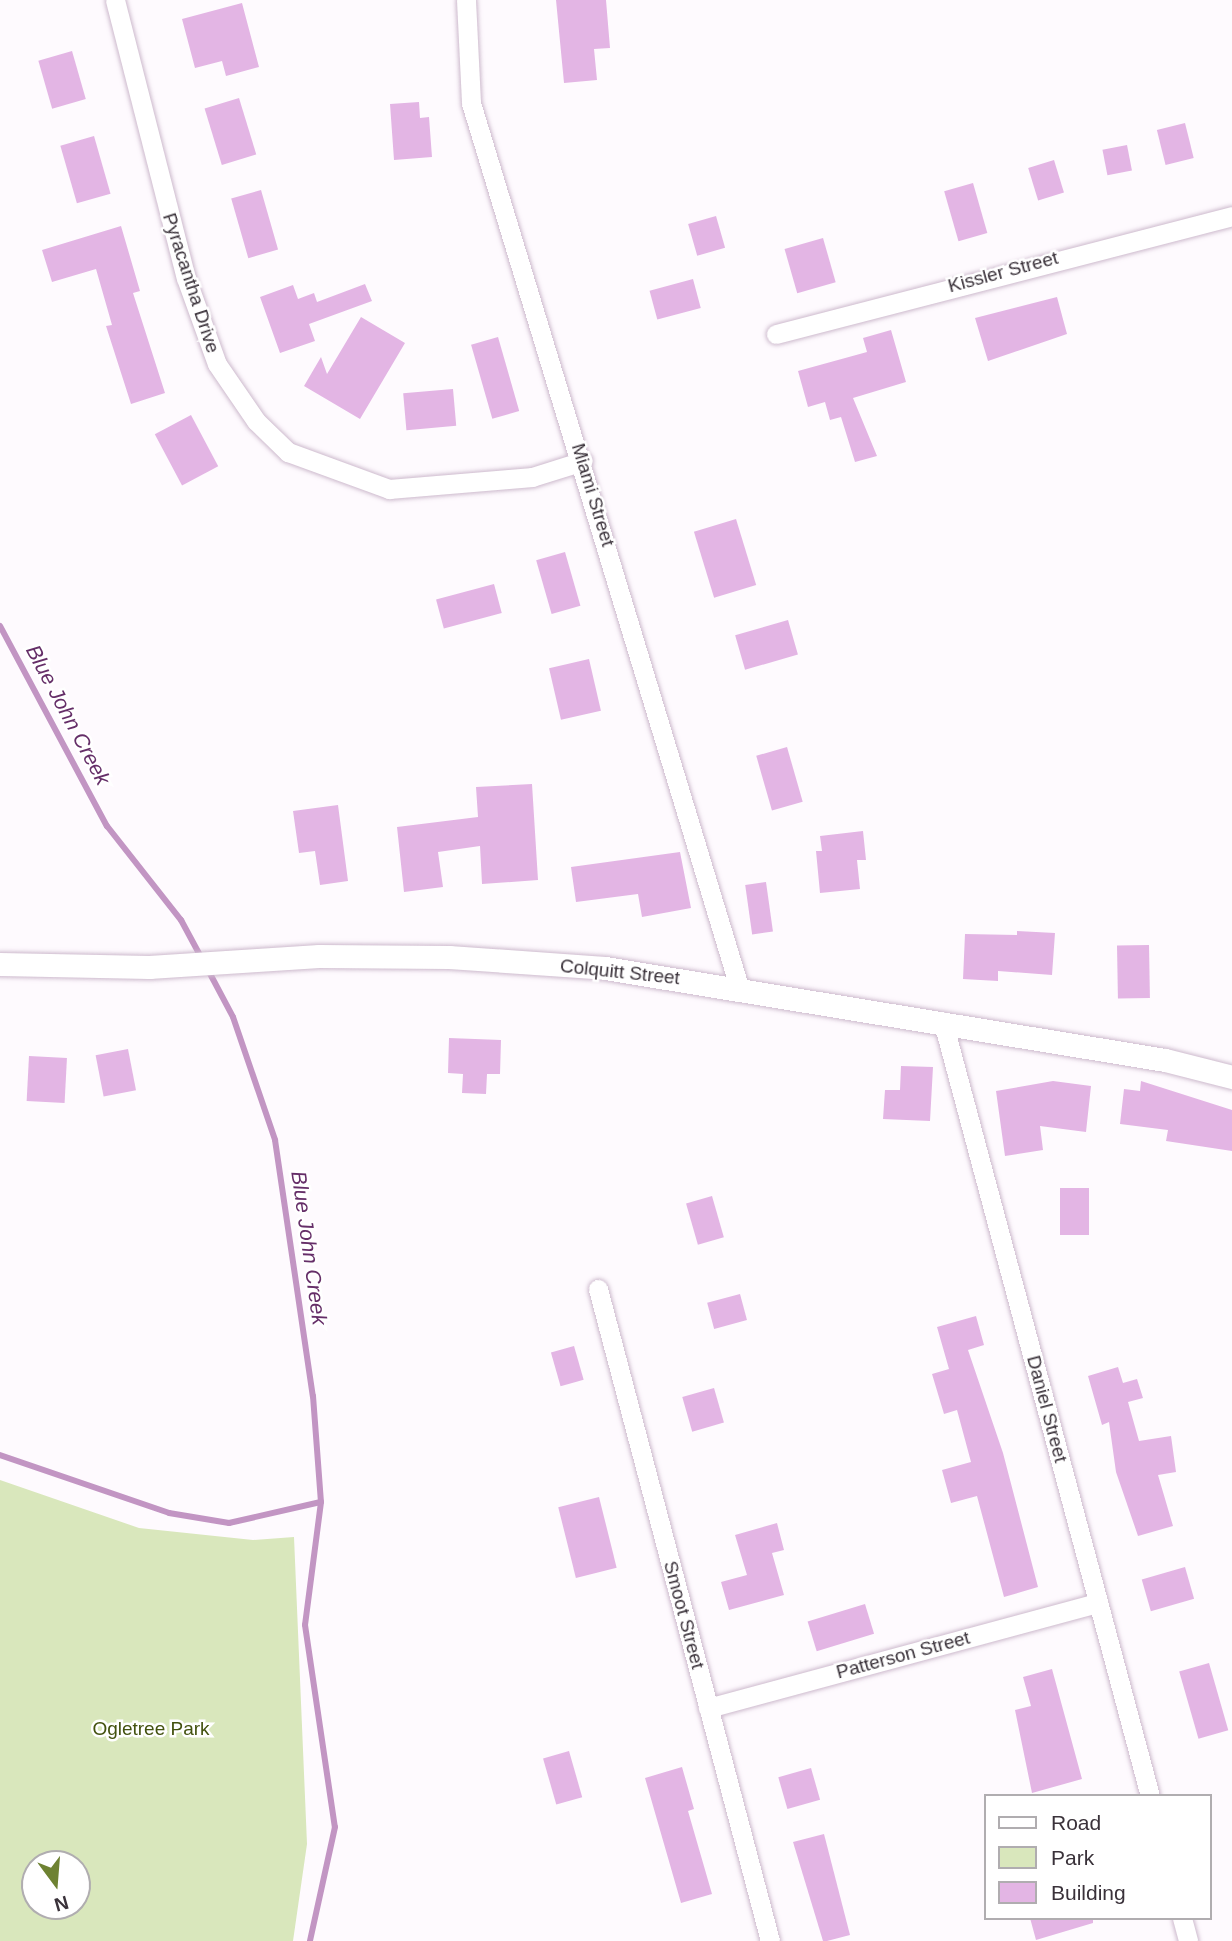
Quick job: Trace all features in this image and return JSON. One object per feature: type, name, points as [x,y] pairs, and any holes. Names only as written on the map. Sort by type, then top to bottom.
[{"type":"street","name":"Pyracantha Drive","points":[[115,0],[186,278],[217,363],[256,421],[288,452],[389,489],[531,477],[583,461]]},
{"type":"street","name":"Miami Street","points":[[466,0],[471,103],[583,461],[739,987]]},
{"type":"street","name":"Kissler Street","points":[[776,334],[1232,216]]},
{"type":"street","name":"Colquitt Street","points":[[0,964],[149,967],[319,956],[449,957],[606,968],[739,987],[943,1022],[1232,1077]]},
{"type":"street","name":"Daniel Street","points":[[943,1022],[1149,1794]]},
{"type":"street","name":"Smoot Street","points":[[598,1289],[770,1941]]},
{"type":"street","name":"Patterson Street","points":[[708,1708],[1098,1603]]},
{"type":"street","points":[[1183,1920],[1188,1941]]},
{"type":"green space","name":"Ogletree Park","points":[[0,1480],[139,1528],[253,1540],[294,1537],[307,1844],[293,1941],[0,1941]]},
{"type":"building","points":[[556,0],[606,0],[610,48],[594,49],[597,80],[564,83]]},
{"type":"building","points":[[242,3],[259,67],[226,76],[222,61],[195,68],[182,19]]},
{"type":"building","points":[[72,51],[86,99],[52,109],[38,61]]},
{"type":"building","points":[[239,98],[256,154],[222,165],[205,109]]},
{"type":"building","points":[[419,102],[420,118],[429,117],[432,157],[394,160],[390,104]]},
{"type":"building","points":[[1185,123],[1194,158],[1166,165],[1157,130]]},
{"type":"building","points":[[94,136],[111,194],[77,203],[60,146]]},
{"type":"building","points":[[1127,145],[1132,171],[1107,175],[1102,150]]},
{"type":"building","points":[[1054,160],[1064,193],[1038,200],[1028,168]]},
{"type":"building","points":[[973,183],[987,233],[958,241],[944,191]]},
{"type":"building","points":[[261,190],[278,250],[248,258],[231,199]]},
{"type":"building","points":[[716,216],[725,248],[697,256],[688,224]]},
{"type":"building","points":[[121,226],[140,291],[133,293],[165,393],[131,404],[106,326],[112,325],[96,269],[52,282],[42,250]]},
{"type":"building","points":[[823,238],[836,282],[797,293],[785,249]]},
{"type":"building","points":[[693,279],[701,308],[657,320],[650,291]]},
{"type":"building","points":[[365,284],[372,301],[309,324],[315,341],[280,353],[260,297],[293,285],[298,299],[314,293],[317,302]]},
{"type":"building","points":[[1057,297],[1067,334],[988,361],[975,318]]},
{"type":"building","points":[[361,317],[405,343],[360,419],[304,386],[321,357],[327,374]]},
{"type":"building","points":[[891,330],[906,382],[853,398],[877,456],[855,462],[841,417],[830,420],[825,402],[808,407],[798,371],[867,352],[863,338]]},
{"type":"building","points":[[498,337],[519,411],[492,419],[471,345]]},
{"type":"building","points":[[453,389],[456,426],[406,430],[403,393]]},
{"type":"building","points":[[191,415],[218,466],[182,485],[155,434]]},
{"type":"building","points":[[736,519],[756,585],[714,598],[694,532]]},
{"type":"building","points":[[565,552],[580,606],[552,614],[536,560]]},
{"type":"building","points":[[494,584],[502,613],[444,629],[436,600]]},
{"type":"building","points":[[788,620],[798,655],[745,670],[735,635]]},
{"type":"building","points":[[589,659],[601,711],[561,720],[549,668]]},
{"type":"building","points":[[787,747],[803,802],[772,811],[756,756]]},
{"type":"building","points":[[532,784],[538,880],[482,884],[480,846],[438,852],[443,887],[404,892],[397,827],[478,817],[476,787]]},
{"type":"building","points":[[338,805],[348,881],[320,885],[315,851],[299,853],[293,811]]},
{"type":"building","points":[[863,831],[866,860],[857,860],[860,889],[820,893],[816,851],[822,851],[820,836]]},
{"type":"building","points":[[680,852],[691,908],[642,917],[638,894],[576,902],[571,867]]},
{"type":"building","points":[[766,882],[773,932],[752,934],[745,885]]},
{"type":"building","points":[[1017,931],[1055,933],[1052,975],[998,971],[998,981],[963,979],[965,934],[1017,935]]},
{"type":"building","points":[[1149,945],[1150,998],[1118,999],[1117,946]]},
{"type":"building","points":[[449,1038],[501,1040],[500,1074],[487,1074],[486,1094],[462,1093],[463,1074],[448,1073]]},
{"type":"building","points":[[128,1049],[136,1090],[104,1097],[96,1055]]},
{"type":"building","points":[[29,1056],[67,1058],[65,1103],[27,1101]]},
{"type":"building","points":[[901,1066],[933,1067],[930,1121],[883,1119],[885,1090],[900,1090]]},
{"type":"building","points":[[1053,1081],[1091,1086],[1086,1132],[1040,1126],[1043,1150],[1005,1156],[996,1091]]},
{"type":"building","points":[[1141,1081],[1232,1110],[1232,1151],[1166,1141],[1168,1130],[1120,1124],[1124,1089],[1140,1091]]},
{"type":"building","points":[[1060,1188],[1089,1188],[1089,1235],[1060,1235]]},
{"type":"building","points":[[712,1196],[724,1237],[698,1245],[686,1203]]},
{"type":"building","points":[[740,1294],[747,1320],[714,1329],[707,1303]]},
{"type":"building","points":[[976,1316],[984,1345],[968,1350],[1003,1453],[1038,1587],[1004,1597],[977,1496],[951,1503],[942,1470],[971,1462],[957,1410],[944,1414],[932,1374],[949,1369],[937,1327]]},
{"type":"building","points":[[574,1346],[584,1380],[561,1386],[551,1353]]},
{"type":"building","points":[[1118,1367],[1123,1383],[1137,1379],[1143,1398],[1128,1402],[1139,1441],[1171,1436],[1176,1472],[1158,1475],[1173,1526],[1138,1536],[1116,1472],[1109,1422],[1102,1425],[1088,1376]]},
{"type":"building","points":[[714,1388],[724,1423],[692,1432],[682,1397]]},
{"type":"building","points":[[599,1497],[617,1568],[576,1578],[558,1507]]},
{"type":"building","points":[[777,1523],[784,1550],[772,1553],[784,1595],[729,1610],[721,1582],[747,1575],[735,1535]]},
{"type":"building","points":[[1185,1567],[1194,1599],[1151,1611],[1142,1579]]},
{"type":"building","points":[[865,1604],[874,1634],[817,1651],[808,1622]]},
{"type":"building","points":[[1209,1663],[1228,1730],[1198,1739],[1179,1672]]},
{"type":"building","points":[[1052,1669],[1082,1779],[1032,1793],[1015,1710],[1031,1706],[1023,1677]]},
{"type":"building","points":[[569,1751],[582,1797],[556,1805],[543,1758]]},
{"type":"building","points":[[682,1767],[694,1809],[688,1811],[712,1894],[681,1903],[645,1778]]},
{"type":"building","points":[[811,1768],[820,1800],[787,1809],[778,1777]]},
{"type":"building","points":[[824,1834],[850,1935],[827,1941],[823,1941],[793,1842]]},
{"type":"building","points":[[1031,1920],[1093,1920],[1093,1923],[1036,1940]]},
{"type":"waterway","name":"Blue John Creek","points":[[0,626],[107,826],[181,920],[202,959]]},
{"type":"waterway","name":"Blue John Creek","points":[[207,968],[233,1017],[275,1140],[313,1396],[321,1502],[305,1625],[335,1827],[310,1941]]},
{"type":"waterway","points":[[0,1455],[169,1513],[229,1523],[321,1502]]}]
